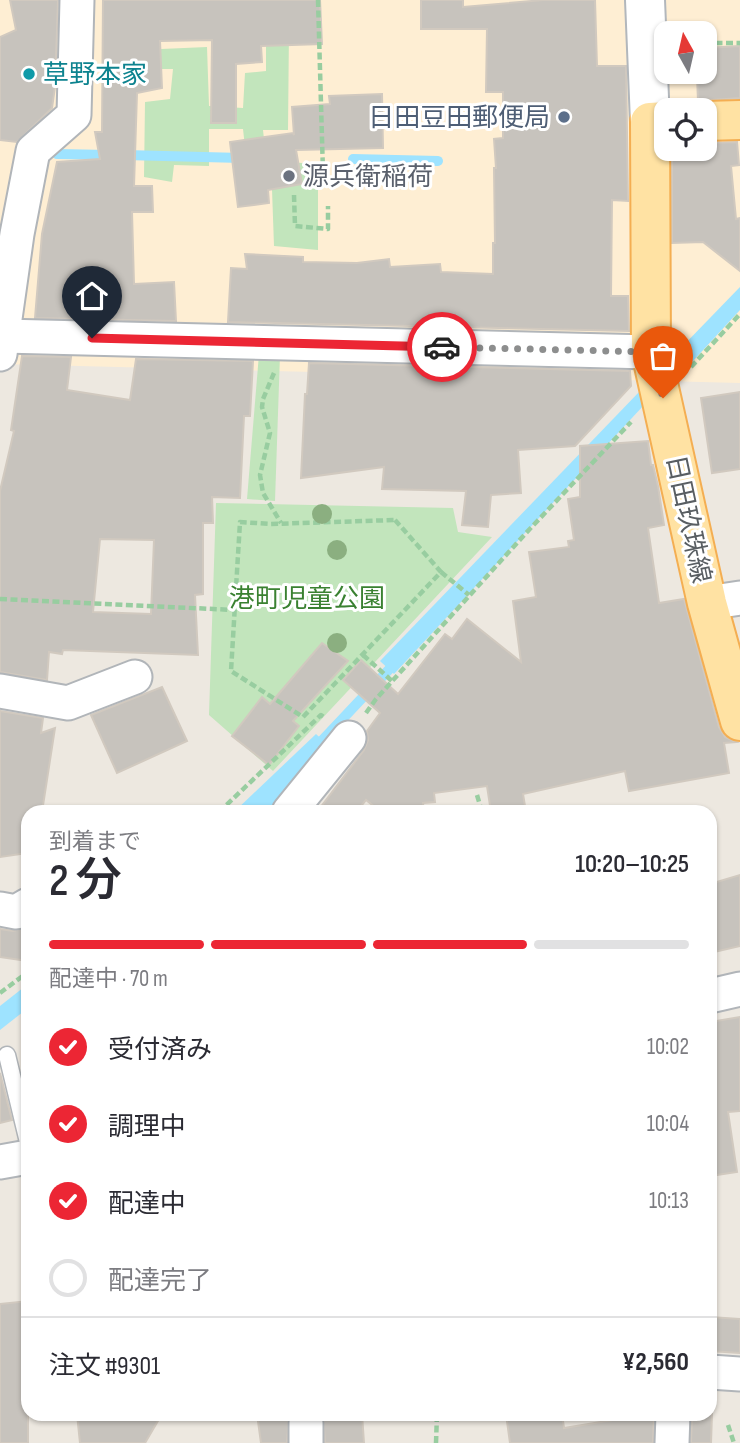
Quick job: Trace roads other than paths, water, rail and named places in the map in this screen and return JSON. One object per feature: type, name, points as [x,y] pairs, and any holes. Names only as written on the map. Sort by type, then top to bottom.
[{"type":"main road","points":[[717,121],[740,120]]},
{"type":"main road","name":"日田玖珠線","points":[[657,161],[651,352],[724,601],[740,721]]},
{"type":"street","points":[[76,0],[74,115],[33,151],[17,234],[1,345],[270,342],[651,352]]},
{"type":"street","points":[[645,0],[656,98]]},
{"type":"street","points":[[0,691],[68,703],[135,677]]},
{"type":"street","points":[[295,805],[349,738]]},
{"type":"street","points":[[0,909],[16,912],[21,909]]},
{"type":"street","points":[[717,994],[740,989]]},
{"type":"street","points":[[0,1162],[21,1158]]},
{"type":"street","points":[[717,1372],[740,1374]]},
{"type":"street","points":[[672,1443],[673,1421]]},
{"type":"lane","points":[[7,1055],[21,1113]]},
{"type":"water","points":[[740,287],[740,310],[682,373],[677,352]]},
{"type":"water","points":[[640,391],[644,405],[394,674],[380,661]]},
{"type":"water","points":[[316,734],[329,746],[272,805],[241,805]]},
{"type":"water","points":[[21,990],[21,1014],[0,1030],[0,1006]]},
{"type":"waterway","points":[[57,154],[109,155]]},
{"type":"waterway","points":[[125,155],[242,158]]},
{"type":"waterway","points":[[353,159],[438,161]]},
{"type":"waterway","points":[[316,747],[397,661]]},
{"type":"place","name":"草野本家","points":[[29,74]]},
{"type":"place","name":"日田豆田郵便局","points":[[564,117]]},
{"type":"place","name":"源兵衛稲荷","points":[[289,176]]},
{"type":"park label","name":"港町児童公園","points":[[307,598]]}]
